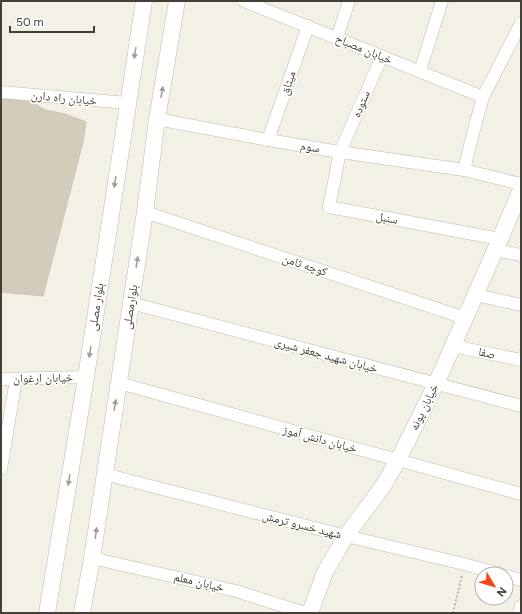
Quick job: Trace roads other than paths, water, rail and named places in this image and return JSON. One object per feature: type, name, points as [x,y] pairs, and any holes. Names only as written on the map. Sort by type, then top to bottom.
[{"type":"street","name":"بلوار مصلی","points":[[47,613],[86,377],[127,103],[144,1]]},
{"type":"street","name":"بلوارمصلی","points":[[82,613],[92,558],[145,212],[157,119],[178,1]]},
{"type":"street","name":"خیابان مصباح","points":[[244,1],[269,6],[308,26],[483,97]]},
{"type":"street","points":[[337,38],[349,1]]},
{"type":"street","points":[[420,71],[442,1]]},
{"type":"street","points":[[464,170],[483,97],[521,23]]},
{"type":"street","name":"میثاق","points":[[268,140],[308,26]]},
{"type":"street","name":"ستوده","points":[[340,152],[382,56]]},
{"type":"street","name":"خیابان راه دارن","points":[[1,92],[49,102],[127,103]]},
{"type":"street","name":"سوم","points":[[157,119],[340,152],[464,170],[521,184]]},
{"type":"street","name":"سنبل","points":[[340,152],[329,207],[498,245]]},
{"type":"street","name":"خیابان پونه","points":[[310,613],[326,572],[346,536],[383,486],[398,460],[436,384],[521,190]]},
{"type":"street","name":"کوچه ثامن","points":[[145,212],[465,318]]},
{"type":"street","points":[[498,245],[521,254]]},
{"type":"street","points":[[476,295],[521,305]]},
{"type":"street","name":"خیابان شهید جعفر شیری","points":[[131,303],[521,406]]},
{"type":"street","name":"صفا","points":[[453,346],[521,360]]},
{"type":"street","name":"خیابان ارغوان","points":[[1,379],[86,377]]},
{"type":"street","points":[[1,469],[16,379]]},
{"type":"street","name":"خیابان دانش آموز","points":[[118,384],[521,494]]},
{"type":"street","name":"شهید خسرو ترمش","points":[[104,474],[346,536],[474,567]]},
{"type":"street","name":"خیابان معلم","points":[[92,558],[236,591],[305,613]]},
{"type":"street","points":[[519,613],[521,606]]}]
